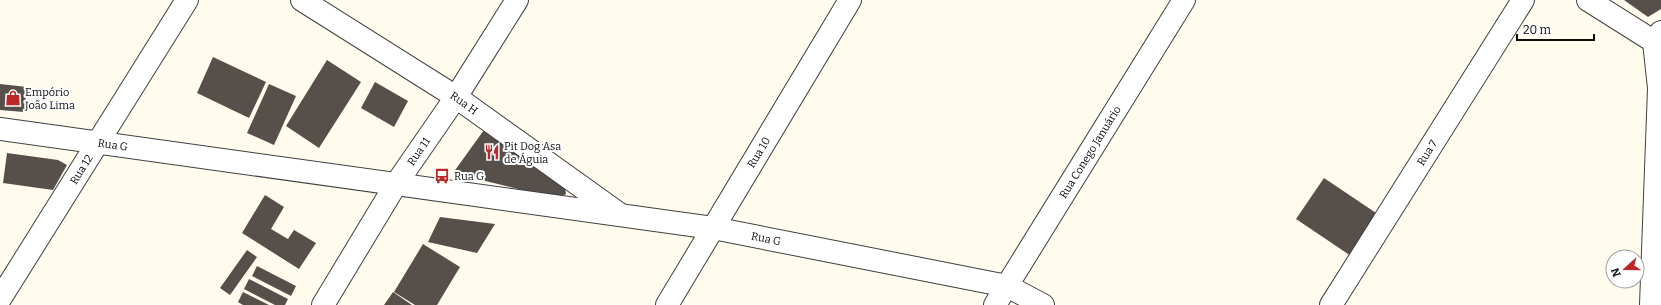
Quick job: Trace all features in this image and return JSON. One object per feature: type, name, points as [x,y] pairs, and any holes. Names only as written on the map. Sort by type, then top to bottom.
[{"type":"street","name":"Rua 12","points":[[0,299],[187,0]]},
{"type":"street","name":"Rua H","points":[[302,0],[456,97],[621,215]]},
{"type":"street","name":"Rua 11","points":[[323,305],[396,184],[456,97],[517,0]]},
{"type":"street","name":"Rua 10","points":[[667,305],[850,0]]},
{"type":"street","name":"Rua Conego Januário","points":[[995,305],[1184,0]]},
{"type":"street","name":"Rua 7","points":[[1331,305],[1523,0]]},
{"type":"street","points":[[1588,0],[1659,40],[1659,88],[1651,305]]},
{"type":"street","name":"Rua G","points":[[0,129],[713,228],[1007,286],[1043,305]]},
{"type":"building","points":[[1624,0],[1661,0],[1661,9],[1648,17]]},
{"type":"building","points":[[213,57],[266,82],[249,118],[197,93]]},
{"type":"building","points":[[327,60],[361,82],[319,148],[286,126]]},
{"type":"building","points":[[375,82],[408,101],[394,127],[361,108]]},
{"type":"building","name":"Empório João Lima","points":[[0,84],[27,87],[24,112],[0,110]]},
{"type":"building","points":[[269,84],[296,96],[274,145],[247,133]]},
{"type":"building","name":"Pit Dog Asa de Águia","points":[[484,130],[561,182],[565,187],[566,194],[559,197],[550,197],[453,173]]},
{"type":"building","points":[[7,153],[58,160],[67,165],[53,190],[3,183]]},
{"type":"building","points":[[1324,178],[1379,215],[1351,256],[1296,219]]},
{"type":"building","points":[[265,195],[284,207],[271,229],[288,239],[294,230],[316,243],[299,269],[242,233]]},
{"type":"building","points":[[440,217],[495,224],[477,253],[428,242]]},
{"type":"building","points":[[423,244],[460,267],[437,305],[415,305],[394,292]]},
{"type":"building","points":[[247,250],[257,257],[230,295],[220,288]]},
{"type":"building","points":[[257,266],[296,286],[291,296],[252,276]]},
{"type":"building","points":[[249,279],[288,299],[285,305],[275,305],[244,289]]},
{"type":"building","points":[[243,292],[269,305],[243,305],[238,302]]},
{"type":"building","points":[[393,292],[412,305],[384,305]]},
{"type":"place","name":"Empório João Lima","points":[[13,98]]},
{"type":"place","name":"Pit Dog Asa de Águia","points":[[492,152]]},
{"type":"place","name":"Rua G","points":[[442,176]]}]
